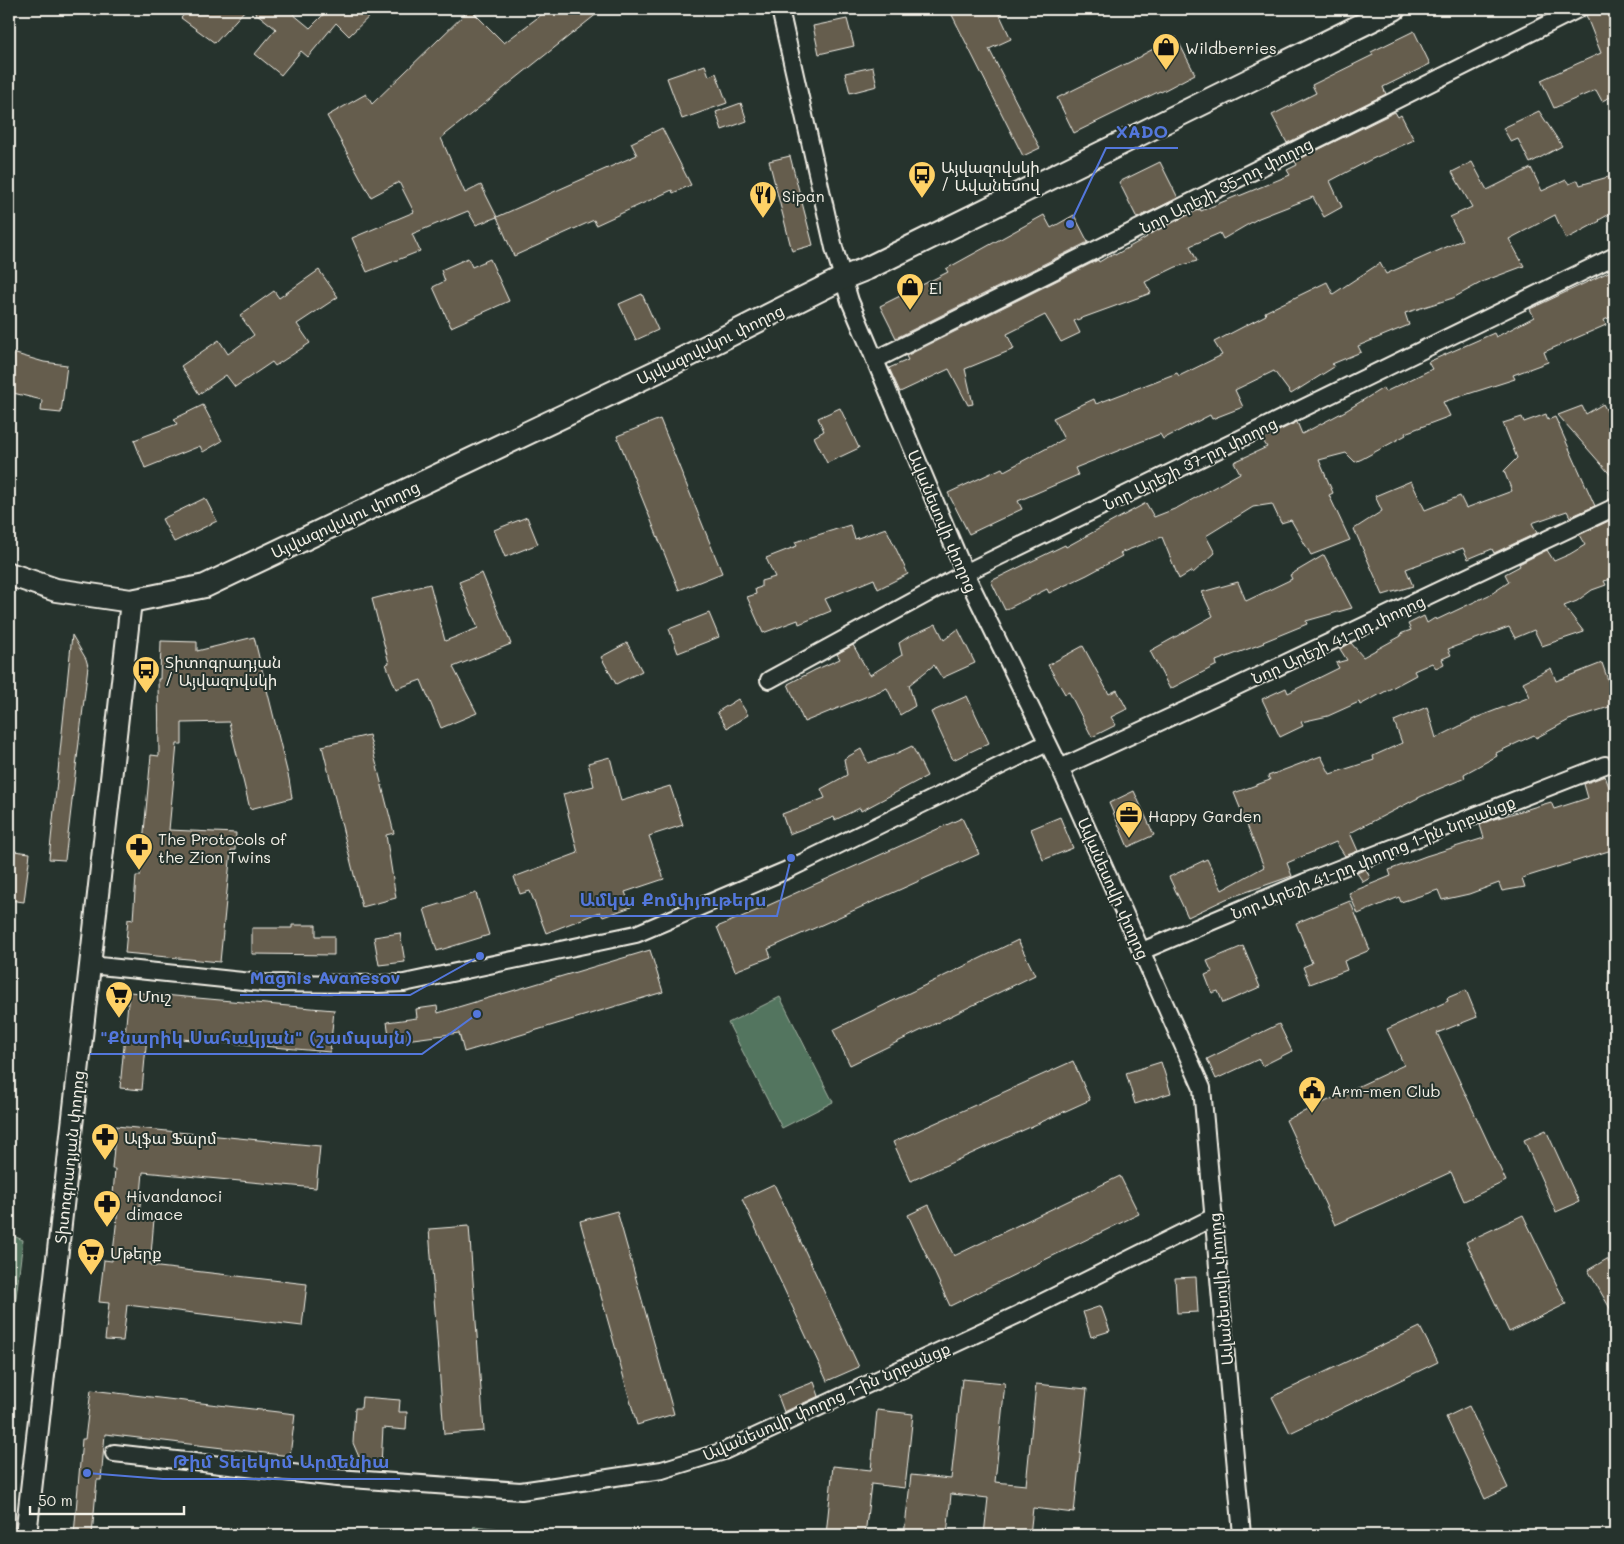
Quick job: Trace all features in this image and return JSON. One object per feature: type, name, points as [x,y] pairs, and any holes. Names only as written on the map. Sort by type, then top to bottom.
[{"type":"main road","name":"Այվազովսկու փողոց","points":[[9,574],[56,590],[130,601],[205,586],[658,370],[843,278],[910,248],[1394,9]]},
{"type":"street","name":"Ավանեսովի փողոց","points":[[780,9],[830,232],[843,278],[875,360],[965,573],[1060,768],[1202,1088],[1242,1535]]},
{"type":"street","name":"Նոր Արեշի 35-րդ փողոց","points":[[875,360],[1578,9]]},
{"type":"street","name":"Նոր Արեշի 37-րդ փողոց","points":[[770,680],[965,573],[1615,256]]},
{"type":"street","name":"Նոր Արեշի 41-րդ փողոց","points":[[1060,768],[1615,507]]},
{"type":"street","name":"Տիտոգրադյան փողոց","points":[[26,1535],[130,601]]},
{"type":"street","points":[[90,965],[262,983],[404,983],[636,934],[787,870],[1047,743]]},
{"type":"street","name":"Նոր Արեշի 41-րդ փողոց 1-ին նրբանցք","points":[[1142,951],[1314,878],[1605,765]]},
{"type":"street","name":"Ավանեսովի փողոց 1-ին նրբանցք","points":[[114,1453],[337,1478],[522,1491],[662,1470],[724,1451],[1019,1314],[1214,1217]]},
{"type":"green space","points":[[780,997],[833,1102],[782,1128],[728,1023]]},
{"type":"green space","points":[[11,1235],[23,1240],[9,1355],[9,1236]]},
{"type":"green space","points":[[474,1526],[559,1535],[472,1535]]},
{"type":"building","points":[[189,9],[246,9],[215,43],[181,18]]},
{"type":"building","points":[[251,9],[287,9],[310,28],[326,12],[322,9],[377,9],[349,36],[336,23],[308,57],[301,51],[281,75],[255,54],[276,29]]},
{"type":"building","points":[[470,9],[504,43],[549,9],[603,9],[441,138],[465,193],[481,185],[497,217],[476,225],[468,211],[412,234],[420,251],[367,272],[352,238],[414,212],[399,182],[371,197],[327,116],[366,94],[372,104]]},
{"type":"building","points":[[949,9],[997,9],[1011,39],[989,49],[1040,148],[1023,156]]},
{"type":"building","points":[[1596,9],[1606,9],[1615,30],[1615,95],[1602,101],[1596,90],[1554,108],[1541,80],[1601,53],[1586,15]]},
{"type":"building","points":[[847,19],[854,46],[819,54],[813,26]]},
{"type":"building","points":[[1414,31],[1430,64],[1383,87],[1386,94],[1287,143],[1272,115],[1316,93],[1312,85],[1373,55],[1371,52]]},
{"type":"building","points":[[1176,37],[1195,74],[1074,133],[1057,98]]},
{"type":"building","points":[[705,65],[709,76],[716,73],[727,103],[682,119],[667,78]]},
{"type":"building","points":[[873,67],[877,86],[850,93],[845,73]]},
{"type":"building","points":[[741,103],[747,121],[722,130],[716,112]]},
{"type":"building","points":[[1539,111],[1562,146],[1530,163],[1518,139],[1511,142],[1503,128]]},
{"type":"building","points":[[1395,112],[1398,117],[1401,115],[1414,140],[1330,181],[1342,207],[1324,217],[1313,197],[1259,218],[1223,239],[1220,233],[1190,246],[1197,261],[1176,267],[1145,282],[1151,293],[1074,321],[1080,333],[1061,342],[1045,315],[1007,334],[1014,349],[965,369],[973,404],[968,405],[949,369],[900,392],[889,368],[908,360],[906,356],[1098,260],[1099,262],[1114,253],[1115,255],[1146,236],[1200,209],[1201,211],[1290,175],[1287,170],[1297,165],[1295,161]]},
{"type":"building","points":[[662,128],[691,185],[673,193],[672,190],[596,225],[594,220],[514,256],[497,217],[637,155],[631,143]]},
{"type":"building","points":[[790,156],[813,245],[792,251],[769,161]]},
{"type":"building","points":[[1160,162],[1178,198],[1137,218],[1119,182]]},
{"type":"building","points":[[1472,162],[1487,190],[1531,168],[1542,191],[1566,180],[1569,184],[1578,180],[1580,185],[1615,175],[1615,211],[1566,239],[1555,215],[1509,239],[1524,266],[1484,281],[1453,298],[1405,313],[1409,325],[1358,346],[1361,352],[1332,364],[1334,367],[1291,394],[1274,371],[1235,390],[1243,407],[1212,419],[1210,415],[1163,439],[1160,434],[1075,468],[1078,475],[1018,501],[1022,509],[969,534],[948,493],[1002,468],[1004,471],[1064,439],[1053,418],[1094,399],[1096,404],[1177,373],[1179,376],[1222,355],[1214,342],[1266,315],[1265,312],[1327,282],[1333,294],[1380,263],[1386,274],[1462,240],[1450,217],[1472,207],[1452,172]]},
{"type":"building","points":[[1044,215],[1051,228],[1074,215],[1088,242],[896,338],[880,306],[948,272],[946,269]]},
{"type":"building","points":[[468,258],[472,267],[490,259],[509,301],[451,327],[433,287],[445,281],[441,270]]},
{"type":"building","points":[[1615,269],[1615,315],[1604,320],[1606,325],[1544,352],[1548,362],[1513,375],[1515,379],[1443,402],[1450,416],[1405,433],[1406,435],[1362,459],[1355,462],[1346,453],[1319,460],[1333,493],[1329,495],[1350,540],[1311,555],[1291,520],[1281,523],[1272,504],[1253,507],[1206,536],[1215,553],[1193,573],[1192,571],[1179,579],[1162,537],[1120,553],[1122,556],[1087,575],[1049,593],[1047,589],[1005,610],[991,581],[1065,545],[1066,547],[1146,503],[1154,517],[1177,508],[1240,473],[1234,462],[1267,447],[1262,439],[1297,422],[1302,434],[1383,388],[1385,392],[1432,369],[1428,362],[1494,333],[1496,337],[1534,317],[1530,309]]},
{"type":"building","points":[[319,270],[338,297],[297,324],[310,343],[275,366],[272,362],[235,387],[226,375],[199,394],[181,366],[219,340],[228,354],[254,335],[240,315],[274,291],[279,298]]},
{"type":"building","points":[[642,294],[658,330],[636,340],[619,304]]},
{"type":"building","points":[[9,352],[44,362],[67,365],[61,413],[41,411],[42,400],[9,392]]},
{"type":"building","points":[[1603,404],[1615,426],[1615,480],[1558,415],[1582,406],[1586,414]]},
{"type":"building","points":[[203,405],[222,441],[203,452],[200,446],[145,468],[134,440],[177,424],[174,419]]},
{"type":"building","points":[[840,408],[859,448],[827,463],[814,437],[824,431],[818,418]]},
{"type":"building","points":[[1546,414],[1548,420],[1555,417],[1595,506],[1570,517],[1567,511],[1532,523],[1537,533],[1494,553],[1492,549],[1468,559],[1463,548],[1406,569],[1413,586],[1383,595],[1354,529],[1382,511],[1375,496],[1411,481],[1425,510],[1460,496],[1466,508],[1512,491],[1504,471],[1517,458],[1503,423],[1522,417],[1524,422]]},
{"type":"building","points":[[660,419],[722,573],[679,590],[617,436]]},
{"type":"building","points":[[205,498],[217,521],[174,542],[162,519]]},
{"type":"building","points":[[527,517],[538,544],[505,557],[494,530]]},
{"type":"building","points":[[1615,518],[1615,578],[1604,581],[1606,585],[1592,590],[1577,601],[1564,606],[1584,632],[1542,646],[1534,630],[1515,638],[1509,627],[1448,649],[1451,655],[1442,659],[1444,664],[1436,668],[1432,663],[1414,671],[1416,675],[1360,705],[1359,702],[1328,716],[1301,722],[1303,726],[1280,737],[1262,699],[1286,688],[1288,693],[1339,668],[1336,663],[1347,660],[1340,649],[1351,643],[1363,657],[1401,636],[1400,634],[1411,630],[1408,624],[1424,616],[1427,623],[1491,594],[1509,582],[1505,574],[1520,566],[1519,564],[1547,550],[1554,561],[1570,554],[1585,545],[1579,535]]},
{"type":"building","points":[[850,525],[855,539],[886,528],[908,574],[878,589],[874,579],[825,599],[831,611],[799,624],[798,620],[763,633],[747,597],[756,594],[755,589],[761,587],[761,581],[775,577],[766,558],[797,546],[795,542]]},
{"type":"building","points":[[1324,555],[1352,608],[1306,621],[1307,624],[1216,661],[1217,665],[1170,689],[1150,651],[1213,616],[1202,592],[1238,582],[1246,601],[1292,579],[1290,575]]},
{"type":"building","points":[[482,573],[511,644],[453,667],[477,713],[441,728],[421,680],[396,689],[386,664],[389,663],[372,599],[430,584],[445,641],[478,628],[459,582]]},
{"type":"building","points":[[709,613],[719,637],[678,653],[669,629]]},
{"type":"building","points":[[936,624],[944,640],[958,629],[975,663],[942,678],[934,665],[909,685],[915,706],[900,715],[887,688],[804,722],[788,684],[840,659],[837,654],[853,645],[870,675],[902,655],[899,643]]},
{"type":"building","points":[[72,635],[88,666],[65,860],[49,859]]},
{"type":"building","points":[[254,637],[292,798],[250,809],[229,722],[182,723],[182,744],[177,744],[169,830],[236,833],[235,850],[231,850],[220,962],[125,953],[128,919],[133,920],[136,876],[140,876],[151,755],[159,756],[158,679],[160,679],[161,641],[197,642],[197,651]]},
{"type":"building","points":[[627,643],[642,671],[616,684],[601,657]]},
{"type":"building","points":[[1083,646],[1109,694],[1117,690],[1127,709],[1111,717],[1116,725],[1092,737],[1069,692],[1065,694],[1048,665]]},
{"type":"building","points":[[1602,663],[1615,705],[1569,720],[1536,738],[1534,735],[1496,753],[1497,756],[1464,774],[1465,778],[1422,796],[1350,833],[1358,851],[1345,856],[1336,842],[1287,863],[1292,876],[1226,899],[1188,917],[1169,877],[1207,859],[1222,890],[1264,867],[1234,793],[1270,780],[1268,776],[1321,756],[1330,774],[1374,760],[1373,756],[1402,743],[1394,721],[1427,707],[1436,738],[1478,717],[1530,697],[1523,682],[1551,668],[1556,681]]},
{"type":"building","points":[[967,696],[989,743],[953,760],[931,712]]},
{"type":"building","points":[[738,699],[748,715],[727,728],[717,712]]},
{"type":"building","points":[[369,735],[394,833],[386,835],[396,898],[362,907],[322,746]]},
{"type":"building","points":[[912,746],[927,776],[861,811],[860,808],[835,820],[834,817],[789,834],[782,814],[825,798],[821,789],[847,775],[844,759],[861,749],[868,763],[893,755]]},
{"type":"building","points":[[610,757],[621,801],[670,786],[683,825],[649,836],[664,879],[625,892],[631,907],[603,917],[600,912],[546,933],[530,891],[520,894],[514,877],[578,853],[563,794],[594,786],[588,763]]},
{"type":"building","points":[[1605,776],[1615,803],[1615,849],[1522,878],[1525,887],[1502,891],[1499,883],[1469,894],[1442,900],[1438,890],[1401,902],[1399,897],[1358,914],[1349,893],[1391,876],[1389,870],[1484,838],[1480,825],[1491,820],[1551,802],[1554,809],[1588,798],[1584,784]]},
{"type":"building","points":[[1134,791],[1154,835],[1128,847],[1109,803]]},
{"type":"building","points":[[1060,817],[1073,848],[1043,860],[1031,829]]},
{"type":"building","points":[[962,818],[979,854],[768,949],[771,957],[735,971],[717,927]]},
{"type":"building","points":[[14,851],[30,853],[24,902],[9,900]]},
{"type":"building","points":[[1366,869],[1370,878],[1363,882],[1357,873]]},
{"type":"building","points":[[476,893],[489,935],[437,951],[424,909]]},
{"type":"building","points":[[1350,901],[1370,950],[1344,961],[1347,970],[1310,984],[1303,967],[1312,963],[1296,923]]},
{"type":"building","points":[[292,925],[316,925],[316,936],[334,936],[334,955],[252,954],[252,928],[292,928]]},
{"type":"building","points":[[400,933],[405,962],[379,965],[374,937]]},
{"type":"building","points":[[1018,940],[1035,975],[850,1065],[833,1030]]},
{"type":"building","points":[[1243,946],[1260,987],[1223,1003],[1218,991],[1212,993],[1205,975],[1212,972],[1207,961]]},
{"type":"building","points":[[650,950],[663,992],[464,1052],[459,1033],[390,1042],[387,1022],[417,1018],[416,1009],[437,1006],[438,1013]]},
{"type":"building","points":[[1466,990],[1477,1017],[1437,1033],[1506,1181],[1464,1201],[1451,1172],[1335,1225],[1286,1120],[1404,1065],[1387,1029],[1448,1001],[1447,998]]},
{"type":"building","points":[[129,992],[334,1010],[330,1052],[147,1036],[142,1090],[120,1088]]},
{"type":"building","points":[[1279,1024],[1292,1051],[1262,1066],[1259,1059],[1216,1079],[1207,1059]]},
{"type":"building","points":[[1073,1061],[1090,1100],[911,1181],[893,1142]]},
{"type":"building","points":[[1161,1062],[1171,1093],[1135,1104],[1126,1073]]},
{"type":"building","points":[[116,1126],[320,1146],[316,1188],[143,1172],[139,1217],[154,1219],[150,1266],[307,1284],[302,1326],[127,1305],[123,1341],[105,1340],[109,1303],[99,1302],[104,1260],[112,1261],[118,1209],[112,1208],[115,1169],[112,1169]]},
{"type":"building","points":[[1546,1130],[1579,1202],[1556,1212],[1524,1140]]},
{"type":"building","points":[[1120,1176],[1139,1214],[950,1306],[908,1215],[929,1205],[954,1256]]},
{"type":"building","points":[[774,1184],[859,1367],[827,1381],[742,1199]]},
{"type":"building","points":[[617,1211],[674,1414],[637,1425],[580,1221]]},
{"type":"building","points":[[1523,1215],[1566,1304],[1509,1332],[1466,1242]]},
{"type":"building","points":[[469,1226],[484,1431],[444,1434],[429,1229]]},
{"type":"building","points":[[1607,1259],[1615,1273],[1615,1317],[1588,1270]]},
{"type":"building","points":[[1196,1277],[1198,1312],[1177,1313],[1175,1278]]},
{"type":"building","points":[[1101,1306],[1110,1331],[1091,1337],[1083,1312]]},
{"type":"building","points":[[1420,1327],[1438,1362],[1290,1433],[1272,1397]]},
{"type":"building","points":[[962,1379],[1005,1383],[995,1482],[1026,1485],[1036,1384],[1087,1389],[1074,1513],[1033,1508],[1030,1535],[984,1535],[988,1498],[951,1494],[947,1535],[904,1535],[911,1475],[951,1479]]},
{"type":"building","points":[[814,1382],[819,1396],[784,1412],[778,1396]]},
{"type":"building","points":[[91,1390],[295,1414],[290,1456],[105,1434],[101,1480],[97,1480],[92,1535],[74,1535],[82,1439],[85,1439]]},
{"type":"building","points":[[362,1397],[400,1400],[399,1412],[407,1412],[406,1430],[383,1428],[381,1465],[362,1464],[353,1443],[355,1408],[361,1408]]},
{"type":"building","points":[[1469,1406],[1508,1488],[1485,1499],[1446,1417]]},
{"type":"building","points":[[877,1410],[913,1414],[905,1488],[871,1484],[865,1535],[826,1535],[833,1466],[871,1470]]},
{"type":"place","name":"Wildberries","points":[[1166,71]]},
{"type":"place","name":"Այվազովսկի / Ավանեսով","points":[[922,199]]},
{"type":"place","name":"Sipan","points":[[763,219]]},
{"type":"place","name":"XADO","points":[[1070,224]]},
{"type":"place","name":"El","points":[[910,311]]},
{"type":"place","name":"Տիտոգրադյան / Այվազովսկի","points":[[146,694]]},
{"type":"place","name":"Happy Garden","points":[[1129,839]]},
{"type":"place","name":"Ամկա Քոմփյութերս","points":[[791,858]]},
{"type":"place","name":"The Protocols of the Zion Twins","points":[[139,871]]},
{"type":"place","name":"Magnis Avanesov","points":[[480,956]]},
{"type":"place","name":"\"Քնարիկ Սահակյան\" (շամպայն)","points":[[477,1014]]},
{"type":"place","name":"Մուշ","points":[[119,1019]]},
{"type":"place","name":"Arm-men Club","points":[[1312,1114]]},
{"type":"place","name":"Ալֆա Ֆարմ","points":[[105,1161]]},
{"type":"place","name":"Hivandanoci dimace","points":[[107,1228]]},
{"type":"place","name":"Մթերք","points":[[91,1276]]},
{"type":"place","name":"Թիմ Տելեկոմ Արմենիա","points":[[87,1473]]}]
